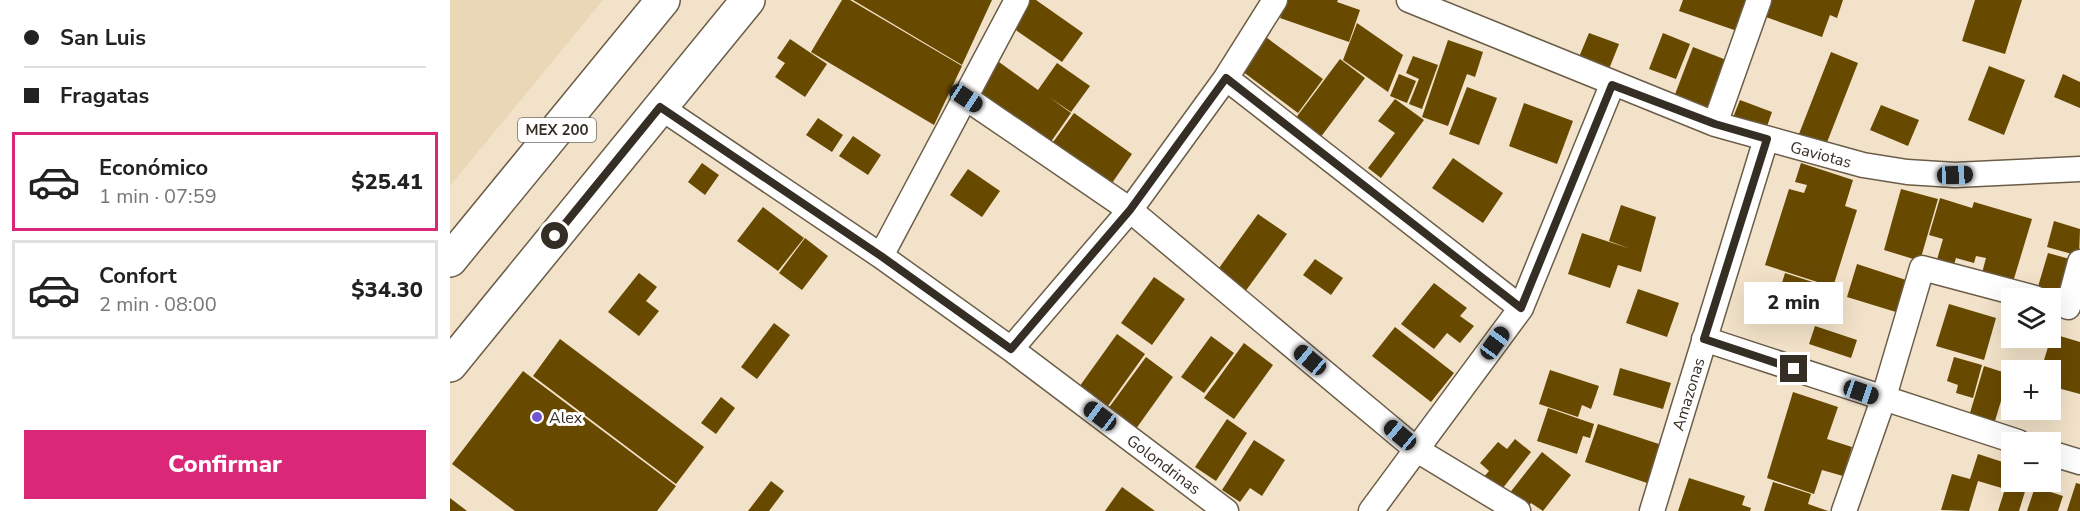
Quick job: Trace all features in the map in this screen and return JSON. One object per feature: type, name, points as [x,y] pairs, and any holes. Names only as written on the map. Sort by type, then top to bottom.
[{"type":"highway","name":"MEX 200","points":[[450,260],[663,0]]},
{"type":"highway","points":[[450,364],[748,0]]},
{"type":"street","points":[[881,256],[1017,0]]},
{"type":"street","points":[[1011,349],[1130,210],[1226,78],[1275,0]]},
{"type":"street","name":"Gaviotas","points":[[1409,0],[1612,85],[1715,124],[1863,165],[1907,172],[1955,175],[2080,169]]},
{"type":"street","points":[[1715,124],[1759,0]]},
{"type":"street","points":[[1226,78],[1521,308]]},
{"type":"street","points":[[1371,511],[1521,308],[1612,85]]},
{"type":"street","points":[[966,98],[1130,210],[1418,450],[1518,511]]},
{"type":"street","name":"Golondrinas","points":[[660,107],[881,256],[1011,349],[1226,511]]},
{"type":"street","name":"Amazonas","points":[[1652,511],[1767,139]]},
{"type":"street","points":[[2066,307],[2080,262]]},
{"type":"street","points":[[1844,511],[1883,400],[1922,268],[2001,289]]},
{"type":"street","points":[[1704,339],[1883,400],[2001,436]]},
{"type":"street","points":[[2061,456],[2080,462]]},
{"type":"shaded area","points":[[450,0],[603,0],[450,186]]},
{"type":"building","points":[[842,0],[850,0],[962,66],[934,125],[811,52]]},
{"type":"building","points":[[853,0],[992,0],[962,65]]},
{"type":"building","points":[[1029,0],[1036,0],[1083,33],[1062,62],[1010,26]]},
{"type":"building","points":[[1287,0],[1338,0],[1337,2],[1360,10],[1349,42],[1280,18]]},
{"type":"building","points":[[1683,0],[1751,0],[1740,32],[1679,11]]},
{"type":"building","points":[[1765,0],[1843,0],[1837,18],[1830,15],[1822,37],[1760,15]]},
{"type":"building","points":[[1975,0],[2022,0],[2005,54],[1962,41]]},
{"type":"building","points":[[1357,23],[1403,55],[1388,92],[1343,60]]},
{"type":"building","points":[[1589,33],[1619,44],[1609,69],[1579,57]]},
{"type":"building","points":[[1663,33],[1690,44],[1676,79],[1649,69]]},
{"type":"building","points":[[1263,35],[1323,79],[1298,113],[1238,68]]},
{"type":"building","points":[[790,39],[827,64],[805,97],[775,77],[785,63],[777,58]]},
{"type":"building","points":[[1448,40],[1483,52],[1475,77],[1467,74],[1448,126],[1422,117]]},
{"type":"building","points":[[1693,47],[1729,61],[1709,111],[1674,97]]},
{"type":"building","points":[[1831,52],[1858,63],[1824,150],[1797,139]]},
{"type":"building","points":[[1413,56],[1438,65],[1422,109],[1409,104],[1419,79],[1406,73]]},
{"type":"building","points":[[1340,59],[1365,78],[1320,138],[1295,119]]},
{"type":"building","points":[[999,62],[1038,90],[1057,63],[1090,86],[1071,112],[1049,97],[1071,113],[1048,146],[975,95]]},
{"type":"building","points":[[1989,66],[2025,80],[2004,135],[1968,120]]},
{"type":"building","points":[[1399,74],[1416,81],[1407,103],[1390,96]]},
{"type":"building","points":[[2063,74],[2080,82],[2080,108],[2054,97]]},
{"type":"building","points":[[1467,87],[1497,98],[1479,145],[1449,134]]},
{"type":"building","points":[[1395,99],[1424,120],[1381,178],[1368,168],[1395,133],[1378,121]]},
{"type":"building","points":[[1740,100],[1772,112],[1765,132],[1732,120]]},
{"type":"building","points":[[1524,103],[1573,121],[1557,164],[1509,146]]},
{"type":"building","points":[[1881,105],[1919,120],[1908,146],[1870,130]]},
{"type":"building","points":[[1074,113],[1132,154],[1110,186],[1051,145]]},
{"type":"building","points":[[818,118],[843,135],[832,152],[806,135]]},
{"type":"building","points":[[853,136],[881,155],[868,175],[839,156]]},
{"type":"building","points":[[1453,158],[1503,193],[1483,223],[1432,188]]},
{"type":"building","points":[[702,163],[719,175],[705,195],[688,182]]},
{"type":"building","points":[[1801,163],[1853,180],[1845,206],[1857,210],[1833,287],[1765,265],[1789,189],[1804,193],[1807,185],[1795,182]]},
{"type":"building","points":[[968,169],[1000,191],[982,217],[950,195]]},
{"type":"building","points":[[1901,189],[1938,199],[1920,261],[1884,250]]},
{"type":"building","points":[[1940,198],[1972,208],[1974,202],[2032,219],[2013,282],[1982,273],[1986,258],[1976,256],[1974,263],[1956,258],[1953,268],[1936,263],[1943,239],[1929,235]]},
{"type":"building","points":[[1621,205],[1656,217],[1641,272],[1618,265],[1610,288],[1568,274],[1582,233],[1631,249],[1609,241]]},
{"type":"building","points":[[763,207],[804,238],[778,271],[737,241]]},
{"type":"building","points":[[1258,214],[1287,234],[1242,296],[1214,275]]},
{"type":"building","points":[[2054,221],[2080,229],[2079,256],[2047,247]]},
{"type":"building","points":[[805,238],[828,256],[802,290],[779,273]]},
{"type":"building","points":[[2048,253],[2077,261],[2066,298],[2061,297],[2061,288],[2038,288]]},
{"type":"building","points":[[1315,259],[1343,278],[1331,295],[1303,275]]},
{"type":"building","points":[[1857,264],[1906,280],[1896,312],[1847,297]]},
{"type":"building","points":[[639,273],[657,287],[646,301],[659,311],[639,336],[608,312]]},
{"type":"building","points":[[1785,273],[1828,287],[1818,318],[1775,305]]},
{"type":"building","points":[[1154,277],[1185,299],[1152,345],[1121,323]]},
{"type":"building","points":[[1434,283],[1467,308],[1460,316],[1474,326],[1460,343],[1447,333],[1434,349],[1401,324]]},
{"type":"building","points":[[1638,289],[1679,303],[1667,337],[1626,323]]},
{"type":"building","points":[[1949,304],[1996,318],[1984,360],[1936,346]]},
{"type":"building","points":[[774,323],[790,335],[757,379],[741,367]]},
{"type":"building","points":[[1815,326],[1857,340],[1851,358],[1809,344]]},
{"type":"building","points":[[1395,327],[1454,373],[1431,402],[1372,356]]},
{"type":"building","points":[[1117,334],[1145,354],[1105,410],[1077,390]]},
{"type":"building","points":[[1211,336],[1234,353],[1204,393],[1181,377]]},
{"type":"building","points":[[2061,336],[2080,342],[2080,394],[2061,389],[2061,360],[2044,360],[2048,348],[2061,348]]},
{"type":"building","points":[[560,339],[704,447],[676,484],[533,376]]},
{"type":"building","points":[[1244,343],[1273,365],[1234,419],[1204,398]]},
{"type":"building","points":[[1146,357],[1173,377],[1133,433],[1105,413]]},
{"type":"building","points":[[1954,357],[1982,365],[1973,398],[1956,393],[1958,385],[1947,381]]},
{"type":"building","points":[[1984,366],[2001,371],[2001,401],[1992,431],[1967,423]]},
{"type":"building","points":[[1620,368],[1671,383],[1663,409],[1613,395]]},
{"type":"building","points":[[1550,370],[1599,386],[1591,409],[1582,405],[1578,417],[1539,404]]},
{"type":"building","name":"Alex","points":[[523,371],[676,486],[657,511],[515,511],[452,464]]},
{"type":"building","points":[[1793,392],[1838,407],[1827,439],[1852,447],[1843,476],[1822,470],[1814,494],[1767,478]]},
{"type":"building","points":[[721,397],[735,408],[716,434],[701,423]]},
{"type":"building","points":[[1548,408],[1594,424],[1590,438],[1583,436],[1577,454],[1537,441]]},
{"type":"building","points":[[1227,419],[1247,433],[1216,481],[1195,467]]},
{"type":"building","points":[[1598,424],[1665,446],[1653,485],[1585,462]]},
{"type":"building","points":[[1515,439],[1531,452],[1499,493],[1482,479],[1489,471],[1480,463],[1498,442],[1507,449]]},
{"type":"building","points":[[1254,440],[1285,460],[1262,496],[1250,488],[1240,502],[1222,490]]},
{"type":"building","points":[[1542,452],[1571,475],[1543,511],[1531,503],[1525,511],[1505,499]]},
{"type":"building","points":[[1978,454],[2001,461],[2001,488],[1978,481],[1969,511],[1941,510],[1952,474],[1970,479]]},
{"type":"building","points":[[1689,478],[1745,496],[1742,505],[1751,508],[1750,511],[1678,511]]},
{"type":"building","points":[[771,481],[784,491],[769,511],[748,511]]},
{"type":"building","points":[[1773,482],[1811,494],[1808,504],[1828,511],[1764,511]]},
{"type":"building","points":[[2076,483],[2080,484],[2080,511],[2067,511]]},
{"type":"building","points":[[1122,487],[1155,511],[1105,511]]},
{"type":"building","points":[[2004,492],[2025,492],[2019,511],[1998,511]]},
{"type":"building","points":[[2033,492],[2051,492],[2063,496],[2058,511],[2027,511]]},
{"type":"building","points":[[450,498],[467,511],[450,511]]},
{"type":"place","name":"Alex","points":[[537,417]]},
{"type":"route","points":[[555,236],[660,107],[881,256],[1011,349],[1130,210],[1226,78],[1521,308],[1612,85],[1715,124],[1767,139],[1704,339],[1794,369]]}]
